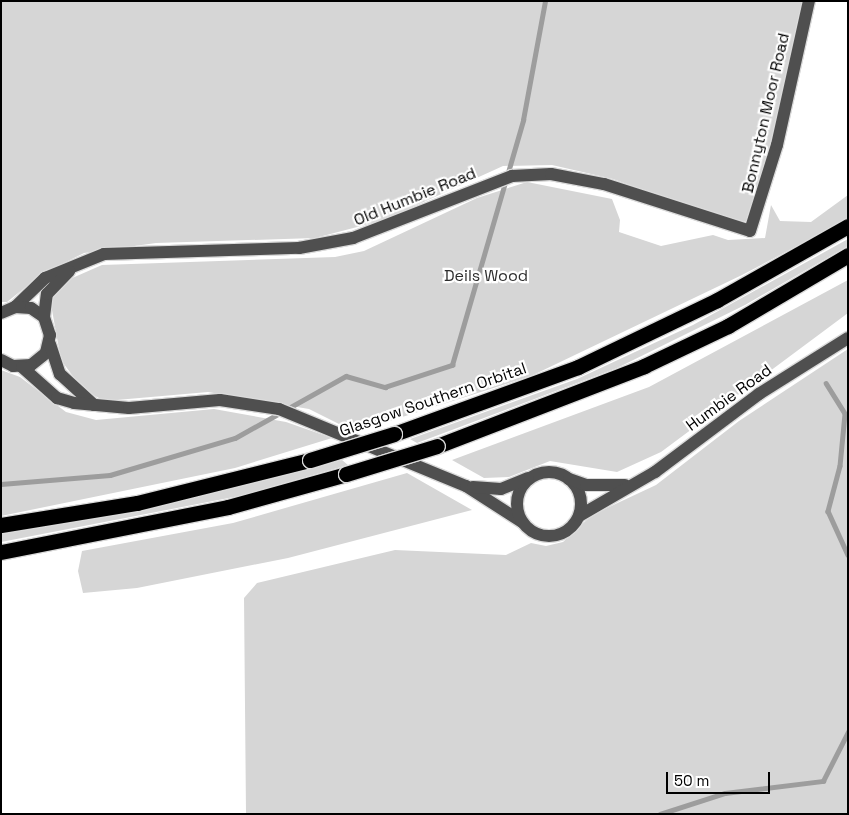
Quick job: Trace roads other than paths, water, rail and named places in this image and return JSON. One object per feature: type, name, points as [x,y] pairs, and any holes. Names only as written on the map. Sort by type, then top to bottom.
[{"type":"highway","name":"Glasgow Southern Orbital","points":[[1,525],[137,503],[310,460],[394,434],[578,367],[717,300],[848,226]]},
{"type":"highway","points":[[1,552],[228,507],[437,446],[644,366],[728,326],[848,256]]},
{"type":"street","name":"Bonnyton Moor Road","points":[[750,231],[777,145],[809,1]]},
{"type":"street","name":"Old Humbie Road","points":[[83,260],[140,252],[299,248],[353,238],[512,176],[551,174],[604,184],[750,231]]},
{"type":"street","points":[[6,310],[44,278],[83,260]]},
{"type":"street","points":[[83,260],[47,294],[44,317],[50,344],[69,386],[96,406]]},
{"type":"street","points":[[6,310],[31,308],[44,317]]},
{"type":"street","name":"Humbie Road","points":[[579,516],[848,338]]},
{"type":"street","points":[[22,367],[39,360],[50,344]]},
{"type":"street","points":[[1,360],[22,367],[57,398],[96,406],[129,408],[220,400],[279,409],[466,486],[539,535],[552,536],[573,526],[579,516],[580,495],[569,479],[551,472],[533,476],[501,489],[466,486]]},
{"type":"street","points":[[522,522],[517,498],[533,476]]},
{"type":"street","name":"Humbie Road","points":[[569,479],[604,487],[630,484]]},
{"type":"waterway","points":[[1,484],[110,475],[235,438],[346,376],[385,387],[452,365],[523,120],[545,1]]},
{"type":"waterway","points":[[826,383],[845,414],[840,466],[828,511],[848,555]]},
{"type":"waterway","points":[[660,814],[725,793],[823,781],[848,732]]},
{"type":"park label","name":"Deils Wood","points":[[486,276]]}]
